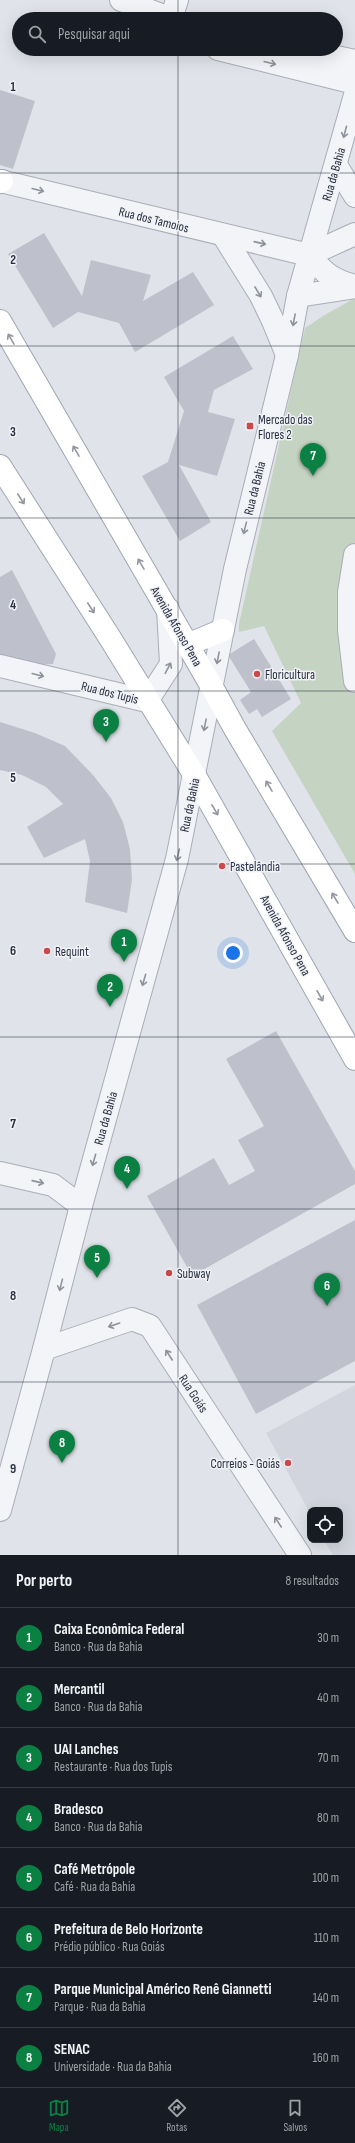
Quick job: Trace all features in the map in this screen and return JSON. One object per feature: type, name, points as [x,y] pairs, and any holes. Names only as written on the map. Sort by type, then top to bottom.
[{"type":"main road","name":"Avenida Afonso Pena","points":[[0,321],[168,609],[235,729],[355,931]]},
{"type":"main road","name":"Avenida Afonso Pena","points":[[0,466],[110,638],[195,776],[355,1059]]},
{"type":"main road","points":[[187,645],[223,630]]},
{"type":"street","points":[[121,0],[153,12]]},
{"type":"street","points":[[173,12],[176,0]]},
{"type":"street","points":[[245,56],[355,84]]},
{"type":"street","points":[[332,56],[355,61]]},
{"type":"street","name":"Rua da Bahia","points":[[0,1510],[81,1206],[177,859],[195,776],[235,569],[286,355],[298,296],[355,95]]},
{"type":"street","points":[[336,165],[355,196]]},
{"type":"street","name":"Rua dos Tamoios","points":[[1,181],[309,255]]},
{"type":"street","points":[[355,234],[309,255],[324,273],[338,282],[355,287]]},
{"type":"street","points":[[223,235],[261,296],[273,321],[286,355]]},
{"type":"street","points":[[298,296],[355,287]]},
{"type":"street","points":[[355,555],[349,592],[349,630],[355,681]]},
{"type":"street","name":"Rua dos Tupis","points":[[0,666],[148,701],[171,664],[168,609]]},
{"type":"street","points":[[0,1173],[53,1185],[81,1206]]},
{"type":"street","name":"Rua Goiás","points":[[44,1349],[132,1319],[150,1326],[300,1555]]},
{"type":"shaded area","points":[[355,1385],[355,1555],[333,1555],[326,1543],[343,1543],[343,1507],[307,1508],[266,1433]]},
{"type":"green space","points":[[355,298],[355,874],[272,731],[301,703],[264,626],[239,632],[239,624],[305,328]]},
{"type":"building","points":[[0,90],[35,101],[13,169],[0,165]]},
{"type":"building","points":[[44,233],[82,296],[91,260],[151,275],[143,301],[193,272],[214,305],[135,352],[119,323],[78,312],[53,328],[8,254]]},
{"type":"building","points":[[233,336],[253,369],[214,390],[208,412],[235,419],[217,476],[179,465],[211,522],[180,541],[142,476],[168,462],[184,411],[164,377]]},
{"type":"building","points":[[12,570],[56,654],[53,664],[36,665],[0,655],[0,577]]},
{"type":"building","name":"Floricultura","points":[[254,639],[291,699],[262,717],[257,709],[249,714],[240,700],[251,692],[228,655]]},
{"type":"building","points":[[0,722],[35,733],[65,746],[93,775],[111,798],[123,822],[130,849],[132,880],[127,913],[85,902],[90,861],[85,839],[44,858],[27,827],[63,804],[46,787],[22,775],[0,770]]},
{"type":"building","points":[[276,1031],[355,1171],[355,1184],[192,1276],[147,1196],[214,1158],[229,1185],[255,1171],[238,1140],[264,1126],[226,1059]]},
{"type":"building","points":[[355,1220],[355,1361],[256,1414],[197,1305]]},
{"type":"place","name":"Mercado das Flores 2","points":[[250,426]]},
{"type":"place","name":"Parque Municipal Américo Renê Giannetti","points":[[313,476]]},
{"type":"place","name":"Floricultura","points":[[257,674]]},
{"type":"place","name":"UAI Lanches","points":[[106,742]]},
{"type":"place","name":"Pastelândia","points":[[222,866]]},
{"type":"place","name":"Requint","points":[[47,951]]},
{"type":"place","name":"Caixa Econômica Federal","points":[[124,962]]},
{"type":"place","name":"Mercantil","points":[[110,1007]]},
{"type":"place","name":"Bradesco","points":[[127,1189]]},
{"type":"place","name":"Subway","points":[[169,1273]]},
{"type":"place","name":"Café Metrópole","points":[[97,1278]]},
{"type":"place","name":"Prefeitura de Belo Horizonte","points":[[327,1306]]},
{"type":"place","name":"SENAC","points":[[62,1463]]},
{"type":"place","name":"Correios - Goiás","points":[[288,1463]]}]
